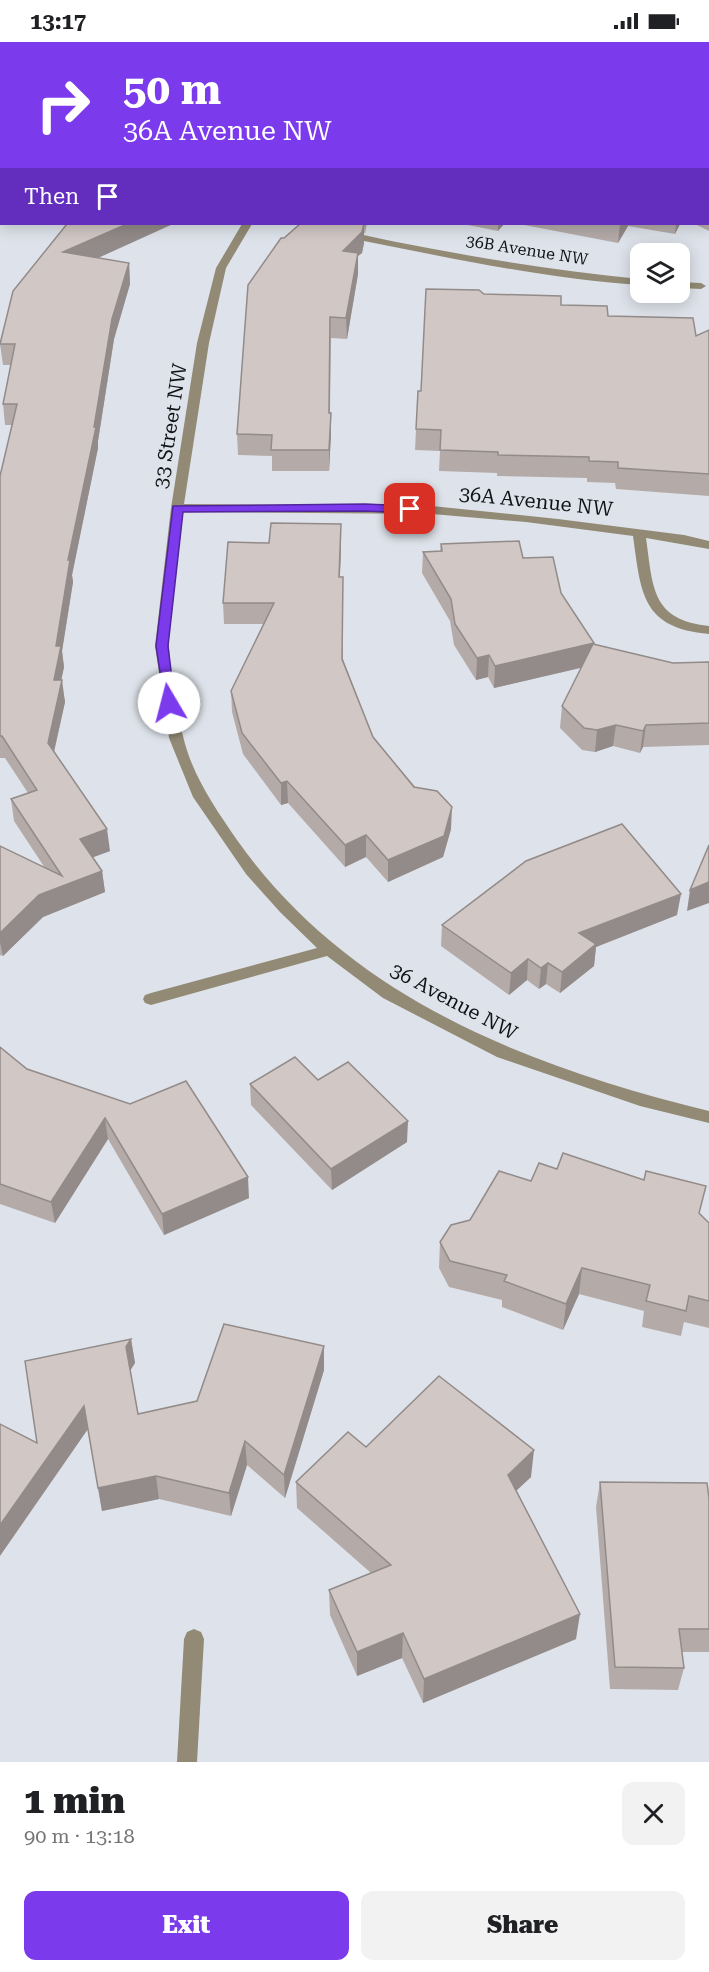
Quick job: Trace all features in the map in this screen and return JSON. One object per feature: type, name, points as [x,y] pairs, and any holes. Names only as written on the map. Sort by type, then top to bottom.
[{"type":"street","name":"33 Street NW","points":[[247,225],[221,268],[203,344],[177,508],[162,646],[176,738],[200,797],[251,870],[285,908],[329,950]]},
{"type":"street","name":"36B Avenue NW","points":[[307,225],[372,240],[487,261],[571,275],[630,281]]},
{"type":"street","points":[[690,285],[701,286]]},
{"type":"street","name":"36A Avenue NW","points":[[177,508],[365,507],[433,510],[512,516],[709,544]]},
{"type":"street","points":[[639,533],[650,597],[664,617],[680,626],[709,630]]},
{"type":"street","points":[[151,999],[329,950]]},
{"type":"street","name":"36 Avenue NW","points":[[329,950],[389,994],[503,1053],[640,1100],[709,1116]]},
{"type":"street","points":[[187,1762],[194,1639]]},
{"type":"building","points":[[66,225],[125,225],[63,252],[129,263],[112,319],[94,427],[96,427],[68,560],[70,560],[56,646],[61,646],[54,680],[62,680],[48,743],[107,829],[80,839],[102,871],[39,895],[0,933],[0,846],[62,876],[11,799],[37,790],[0,736],[0,476],[17,404],[3,404],[15,344],[0,344],[13,291]]},
{"type":"building","points":[[299,225],[364,225],[362,232],[343,251],[358,253],[346,318],[330,317],[329,450],[271,450],[272,435],[237,434],[248,285],[281,238]]},
{"type":"building","points":[[426,289],[479,290],[484,294],[561,296],[561,305],[607,306],[608,316],[693,318],[696,336],[709,330],[709,474],[618,468],[618,462],[589,461],[589,457],[498,455],[498,452],[440,450],[441,430],[416,429],[418,391],[421,391]]},
{"type":"building","points":[[271,523],[341,524],[339,577],[343,577],[342,659],[373,737],[414,787],[437,791],[452,807],[444,836],[388,860],[366,835],[345,845],[287,781],[281,783],[242,733],[231,691],[274,603],[223,603],[228,542],[269,543]]},
{"type":"building","points":[[519,541],[523,558],[553,557],[561,593],[594,643],[495,666],[489,655],[477,658],[455,624],[451,599],[423,552],[442,551],[441,544]]},
{"type":"building","points":[[593,644],[673,663],[709,662],[709,723],[646,725],[643,731],[616,725],[597,730],[584,728],[562,706]]},
{"type":"building","points":[[622,824],[681,894],[579,933],[596,944],[562,972],[548,963],[541,968],[528,959],[511,973],[442,925],[526,861]]},
{"type":"building","points":[[709,845],[709,882],[690,890]]},
{"type":"building","points":[[0,1047],[27,1069],[130,1104],[186,1081],[248,1177],[162,1214],[105,1118],[51,1202],[0,1184]]},
{"type":"building","points":[[295,1057],[318,1080],[348,1062],[408,1121],[331,1169],[250,1084]]},
{"type":"building","points":[[563,1153],[644,1180],[646,1171],[706,1186],[699,1213],[709,1223],[709,1301],[689,1296],[686,1311],[646,1301],[650,1285],[582,1268],[566,1304],[504,1281],[507,1275],[450,1261],[440,1242],[451,1225],[470,1220],[499,1171],[531,1181],[539,1163],[557,1169]]},
{"type":"building","points":[[224,1324],[324,1346],[284,1475],[245,1441],[229,1493],[156,1476],[98,1488],[84,1406],[0,1525],[0,1424],[37,1443],[25,1361],[131,1339],[126,1347],[138,1414],[197,1401]]},
{"type":"building","points":[[439,1376],[534,1450],[508,1475],[580,1614],[424,1679],[403,1633],[357,1652],[329,1590],[391,1565],[296,1482],[348,1432],[366,1447]]},
{"type":"building","points":[[600,1482],[707,1483],[709,1629],[679,1629],[684,1668],[615,1667]]},
{"type":"route","points":[[169,703],[162,646],[177,508],[365,507],[410,509]]}]
